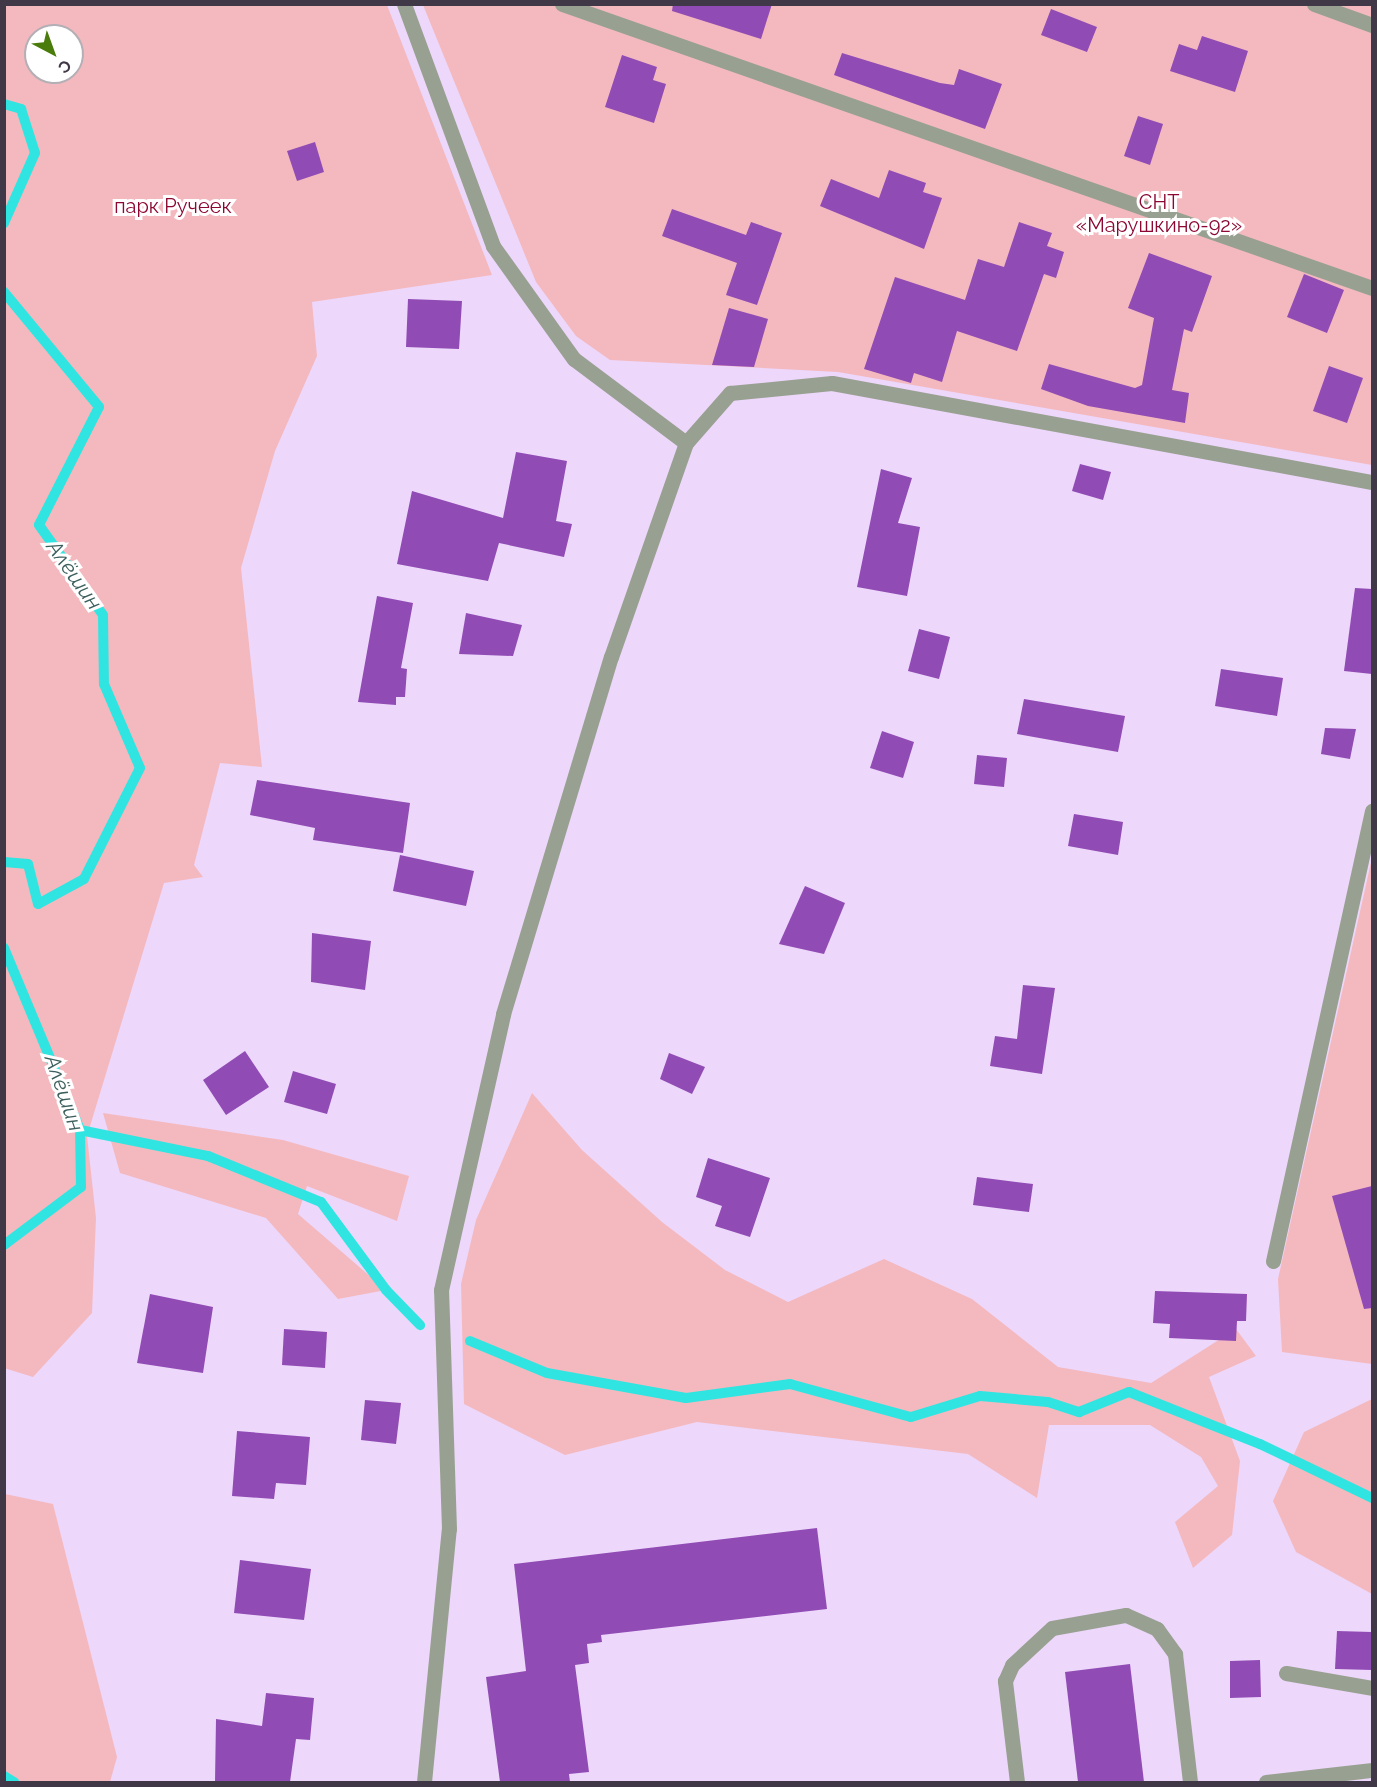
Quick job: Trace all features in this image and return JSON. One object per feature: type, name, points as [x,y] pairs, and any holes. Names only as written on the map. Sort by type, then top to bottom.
[{"type":"street","points":[[404,4],[493,246],[574,358],[686,443]]},
{"type":"street","points":[[562,4],[1372,288]]},
{"type":"street","points":[[1314,4],[1372,25]]},
{"type":"street","points":[[424,1782],[449,1529],[441,1290],[503,1014],[611,657],[686,443],[730,393],[832,382],[1372,482]]},
{"type":"street","points":[[1273,1261],[1372,811]]},
{"type":"street","points":[[1017,1782],[1005,1681],[1012,1665],[1052,1628],[1126,1615],[1157,1629],[1175,1654],[1190,1782]]},
{"type":"street","points":[[1286,1673],[1372,1688]]},
{"type":"street","points":[[1266,1782],[1348,1778],[1372,1770]]},
{"type":"green space","name":"парк Ручеек","points":[[4,5],[387,5],[492,275],[312,302],[317,356],[275,451],[241,568],[262,767],[220,763],[194,865],[203,877],[164,883],[87,1136],[96,1218],[92,1313],[33,1377],[4,1368]]},
{"type":"green space","name":"СНТ «Марушкино-92»","points":[[423,5],[1372,5],[1372,465],[838,372],[610,360],[576,336],[536,282]]},
{"type":"green space","points":[[1372,858],[1372,1364],[1282,1352],[1278,1279]]},
{"type":"green space","points":[[532,1093],[582,1150],[662,1222],[725,1270],[788,1302],[884,1259],[972,1299],[1058,1367],[1151,1383],[1236,1329],[1256,1356],[1209,1377],[1240,1461],[1232,1535],[1193,1568],[1175,1522],[1218,1486],[1201,1457],[1150,1425],[1049,1425],[1037,1498],[968,1454],[697,1422],[565,1455],[464,1404],[461,1284],[476,1220]]},
{"type":"green space","points":[[103,1113],[283,1140],[409,1176],[397,1221],[307,1186],[298,1214],[386,1290],[338,1299],[266,1218],[120,1173]]},
{"type":"green space","points":[[1372,1399],[1372,1594],[1296,1552],[1273,1501],[1304,1432]]},
{"type":"green space","points":[[5,1494],[53,1504],[117,1757],[110,1782],[5,1782]]},
{"type":"building","points":[[673,4],[772,4],[761,39],[672,11]]},
{"type":"building","points":[[1051,9],[1097,27],[1087,52],[1041,35]]},
{"type":"building","points":[[1202,36],[1248,51],[1235,92],[1170,71],[1179,44],[1197,50]]},
{"type":"building","points":[[842,53],[940,83],[954,85],[959,69],[1002,84],[985,129],[834,75]]},
{"type":"building","points":[[622,55],[657,67],[653,80],[666,84],[654,123],[605,107]]},
{"type":"building","points":[[1138,116],[1163,124],[1150,165],[1124,156]]},
{"type":"building","points":[[315,142],[324,172],[297,181],[287,151]]},
{"type":"building","points":[[889,170],[926,183],[923,192],[942,198],[924,249],[820,206],[831,179],[879,198]]},
{"type":"building","points":[[672,209],[746,235],[751,222],[782,233],[757,305],[726,295],[737,263],[662,236]]},
{"type":"building","points":[[1019,222],[1052,233],[1047,246],[1064,252],[1056,278],[1044,274],[1017,351],[957,331],[942,382],[914,373],[911,383],[864,369],[895,277],[965,300],[978,259],[1004,267]]},
{"type":"building","points":[[1149,253],[1212,276],[1192,332],[1184,329],[1172,390],[1189,393],[1185,423],[1088,406],[1041,389],[1049,364],[1135,388],[1142,385],[1154,318],[1128,308]]},
{"type":"building","points":[[1304,274],[1344,290],[1327,333],[1287,317]]},
{"type":"building","points":[[408,299],[462,301],[459,349],[406,347]]},
{"type":"building","points":[[729,308],[768,319],[754,367],[712,365]]},
{"type":"building","points":[[1329,366],[1363,378],[1347,423],[1313,411]]},
{"type":"building","points":[[516,452],[567,461],[556,521],[572,524],[564,557],[499,543],[488,581],[397,564],[412,491],[503,518]]},
{"type":"building","points":[[1080,464],[1111,472],[1103,500],[1072,491]]},
{"type":"building","points":[[881,469],[912,478],[898,523],[920,527],[907,596],[857,587]]},
{"type":"building","points":[[1355,588],[1372,589],[1372,674],[1344,671]]},
{"type":"building","points":[[377,596],[413,603],[401,668],[407,669],[405,697],[396,697],[396,705],[358,702]]},
{"type":"building","points":[[466,613],[522,625],[513,656],[459,654]]},
{"type":"building","points":[[919,629],[950,637],[939,679],[908,671]]},
{"type":"building","points":[[1221,669],[1283,678],[1277,716],[1215,706]]},
{"type":"building","points":[[1024,699],[1125,716],[1118,752],[1017,734]]},
{"type":"building","points":[[1325,728],[1356,729],[1350,759],[1321,754]]},
{"type":"building","points":[[882,731],[914,742],[903,778],[870,768]]},
{"type":"building","points":[[977,755],[1007,758],[1004,787],[974,784]]},
{"type":"building","points":[[257,780],[410,803],[403,853],[313,840],[315,828],[250,815]]},
{"type":"building","points":[[1074,814],[1123,822],[1118,855],[1068,846]]},
{"type":"building","points":[[400,855],[474,871],[466,906],[393,891]]},
{"type":"building","points":[[805,886],[845,903],[824,954],[779,944]]},
{"type":"building","points":[[312,933],[371,941],[365,990],[311,982]]},
{"type":"building","points":[[1023,985],[1055,988],[1042,1074],[990,1066],[995,1036],[1017,1039]]},
{"type":"building","points":[[245,1051],[269,1087],[226,1115],[203,1080]]},
{"type":"building","points":[[669,1053],[705,1067],[692,1094],[660,1079]]},
{"type":"building","points":[[293,1071],[336,1084],[327,1114],[284,1102]]},
{"type":"building","points":[[708,1158],[770,1178],[750,1237],[715,1226],[722,1206],[696,1197]]},
{"type":"building","points":[[977,1177],[1033,1184],[1029,1212],[973,1205]]},
{"type":"building","points":[[1372,1186],[1372,1308],[1364,1309],[1332,1196]]},
{"type":"building","points":[[1155,1291],[1247,1294],[1246,1321],[1237,1321],[1236,1341],[1169,1338],[1170,1324],[1153,1323]]},
{"type":"building","points":[[150,1294],[213,1307],[203,1373],[137,1363]]},
{"type":"building","points":[[284,1329],[327,1332],[325,1368],[282,1365]]},
{"type":"building","points":[[365,1400],[401,1403],[396,1444],[361,1440]]},
{"type":"building","points":[[237,1431],[310,1437],[306,1485],[276,1483],[274,1499],[232,1496]]},
{"type":"building","points":[[817,1528],[827,1609],[601,1635],[602,1642],[587,1644],[589,1663],[575,1665],[589,1772],[569,1774],[570,1782],[500,1782],[486,1677],[526,1671],[514,1564]]},
{"type":"building","points":[[240,1560],[311,1569],[304,1620],[234,1613]]},
{"type":"building","points":[[1337,1631],[1372,1632],[1372,1670],[1335,1669]]},
{"type":"building","points":[[1260,1660],[1261,1697],[1230,1698],[1230,1661]]},
{"type":"building","points":[[1130,1664],[1144,1782],[1078,1782],[1065,1672]]},
{"type":"building","points":[[266,1693],[314,1698],[310,1740],[296,1739],[290,1782],[215,1782],[216,1719],[262,1726]]},
{"type":"waterway","name":"Алёшин","points":[[4,104],[21,109],[35,153],[4,223]]},
{"type":"waterway","name":"Алёшин","points":[[4,292],[99,407],[39,525],[103,615],[104,684],[140,768],[84,879],[38,904],[28,864],[4,862]]},
{"type":"waterway","name":"Алёшин","points":[[4,948],[80,1130],[81,1187],[4,1245]]},
{"type":"waterway","points":[[80,1130],[208,1156],[321,1202],[386,1290],[420,1325]]},
{"type":"waterway","points":[[470,1341],[547,1373],[686,1398],[790,1384],[911,1417],[980,1396],[1048,1402],[1079,1412],[1129,1392],[1260,1444],[1372,1498]]},
{"type":"waterway","name":"Алёшин","points":[[4,1776],[14,1782]]}]
